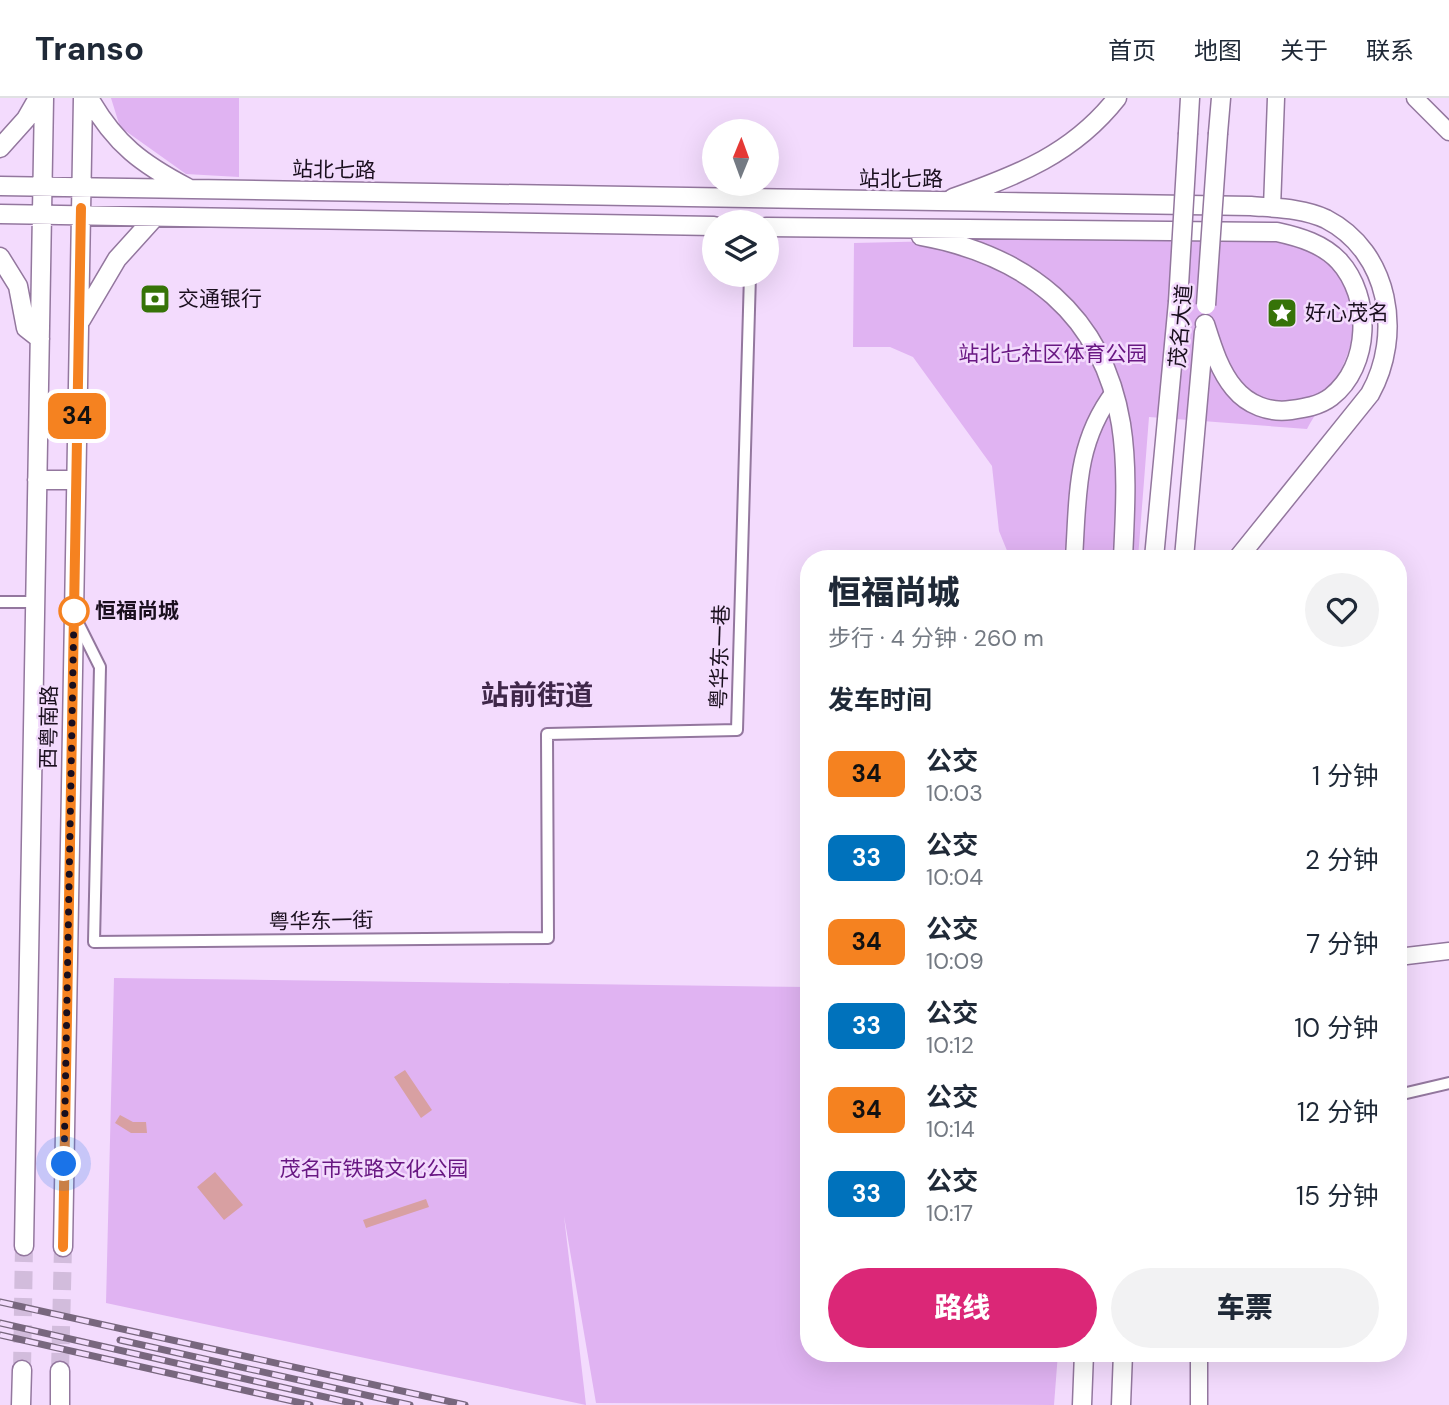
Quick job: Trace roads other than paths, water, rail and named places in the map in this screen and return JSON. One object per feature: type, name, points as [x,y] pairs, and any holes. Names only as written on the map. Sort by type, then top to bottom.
[{"type":"main road","points":[[0,148],[26,119],[38,98]]},
{"type":"main road","name":"西粤南路","points":[[24,1246],[44,98]]},
{"type":"main road","name":"西粤南路","points":[[63,1247],[83,98]]},
{"type":"main road","points":[[89,98],[105,127],[121,145],[156,170],[192,190]]},
{"type":"main road","points":[[940,202],[1029,170],[1092,127],[1117,98]]},
{"type":"main road","name":"茂名大道","points":[[1155,550],[1178,302],[1190,98]]},
{"type":"main road","name":"茂名大道","points":[[1185,550],[1205,324],[1221,98]]},
{"type":"main road","name":"站北七路","points":[[0,187],[1272,208],[1324,218],[1357,243],[1382,284],[1387,304],[1384,362],[1370,394],[1244,550]]},
{"type":"main road","points":[[410,194],[410,221]]},
{"type":"main road","points":[[639,198],[639,225]]},
{"type":"main road","points":[[0,214],[42,211],[61,215],[81,212],[155,216],[702,226]]},
{"type":"main road","points":[[79,323],[117,259],[155,216]]},
{"type":"main road","points":[[779,227],[1277,232],[1317,245],[1339,261],[1355,284],[1362,312],[1359,349],[1354,365],[1340,389],[1322,402],[1280,411],[1251,402],[1232,386],[1205,324]]},
{"type":"main road","points":[[862,229],[903,233],[970,247],[993,256],[1035,279],[1057,297],[1079,321],[1097,351],[1114,393],[1121,424],[1124,465],[1123,550]]},
{"type":"main road","points":[[0,257],[18,286],[26,328],[40,339]]},
{"type":"main road","points":[[37,480],[76,480]]},
{"type":"main road","points":[[1082,1405],[1084,1362]]},
{"type":"main road","points":[[1121,1405],[1123,1362]]},
{"type":"main road","points":[[21,1405],[22,1370]]},
{"type":"main road","points":[[60,1405],[61,1371]]},
{"type":"street","points":[[1272,208],[1276,98]]},
{"type":"street","points":[[1415,98],[1449,132]]},
{"type":"street","name":"粤华东一巷","points":[[548,938],[547,734],[737,730],[751,287]]},
{"type":"street","points":[[1075,550],[1080,479],[1088,434],[1114,393]]},
{"type":"street","points":[[0,602],[35,603]]},
{"type":"street","name":"粤华东一街","points":[[74,614],[100,667],[94,942],[548,938]]},
{"type":"street","points":[[1407,956],[1449,951]]},
{"type":"street","points":[[1407,1093],[1449,1083]]},
{"type":"street","points":[[1199,1362],[1199,1405]]},
{"type":"tunnel","points":[[22,1370],[24,1246]]},
{"type":"tunnel","points":[[60,1371],[63,1247]]},
{"type":"railway","points":[[0,1302],[465,1405]]},
{"type":"railway","points":[[0,1323],[360,1405]]},
{"type":"railway","points":[[0,1335],[310,1405]]},
{"type":"railway","points":[[120,1340],[410,1405]]},
{"type":"place","name":"交通银行","points":[[155,299]]},
{"type":"place","name":"好心茂名","points":[[1282,313]]},
{"type":"place","name":"恒福尚城","points":[[74,611]]},
{"type":"district","name":"站前街道","points":[[537,695]]},
{"type":"park label","name":"站北七社区体育公园","points":[[1053,354]]},
{"type":"park label","name":"茂名市铁路文化公园","points":[[374,1169]]}]
